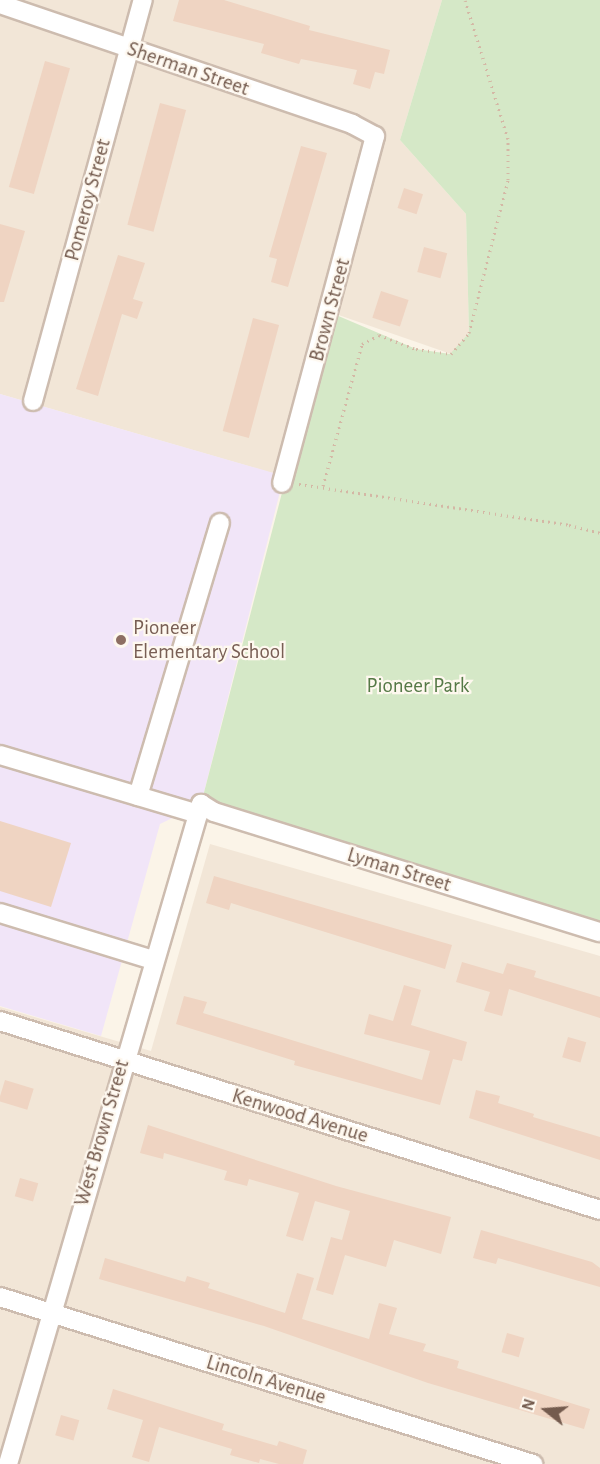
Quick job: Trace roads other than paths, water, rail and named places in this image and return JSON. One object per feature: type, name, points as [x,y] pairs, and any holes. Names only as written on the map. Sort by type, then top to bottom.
[{"type":"street","name":"Pomeroy Street","points":[[33,401],[143,0]]},
{"type":"street","name":"Sherman Street","points":[[0,4],[352,124],[375,136]]},
{"type":"street","name":"Brown Street","points":[[282,483],[375,136]]},
{"type":"street","points":[[138,796],[220,523]]},
{"type":"street","name":"Lyman Street","points":[[0,755],[138,796],[214,812],[600,932]]},
{"type":"street","name":"West Brown Street","points":[[8,1464],[123,1060],[199,809]]},
{"type":"street","points":[[0,913],[153,960]]},
{"type":"street","name":"Kenwood Avenue","points":[[0,1021],[600,1210]]},
{"type":"street","name":"Lincoln Avenue","points":[[0,1297],[533,1464]]},
{"type":"place","name":"Pioneer Elementary School","points":[[121,640]]},
{"type":"park label","name":"Pioneer Park","points":[[418,686]]}]
